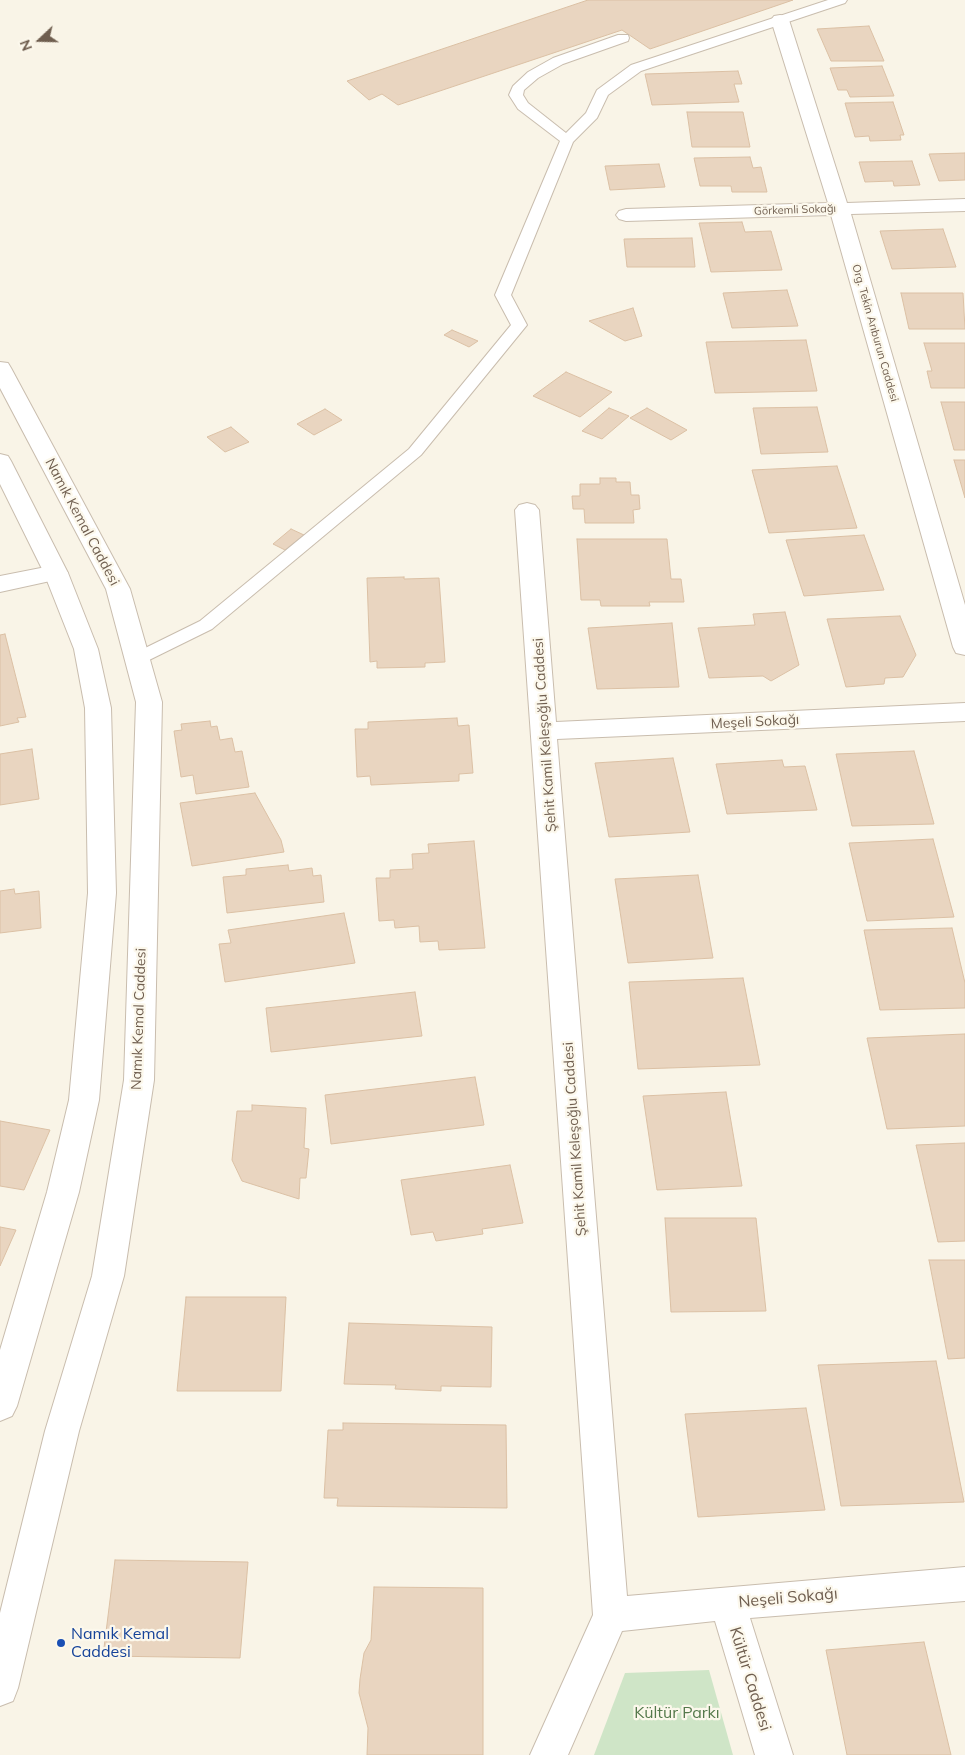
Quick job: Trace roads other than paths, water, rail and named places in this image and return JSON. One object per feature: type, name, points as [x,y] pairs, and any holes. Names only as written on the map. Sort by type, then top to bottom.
[{"type":"street","name":"Org. Tekin Arıburun Caddesi","points":[[780,20],[839,208],[965,648]]},
{"type":"street","name":"Görkemli Sokağı","points":[[626,215],[965,205]]},
{"type":"street","name":"Namık Kemal Caddesi","points":[[0,368],[118,588],[148,702],[139,1080],[108,1276],[62,1431],[0,1688]]},
{"type":"street","points":[[0,461],[56,573],[86,649],[98,708],[102,893],[84,1100],[63,1192],[6,1367],[0,1406]]},
{"type":"street","name":"Şehit Kamil Keleşoğlu Caddesi","points":[[527,510],[611,1615],[549,1755]]},
{"type":"street","points":[[0,584],[56,573]]},
{"type":"street","name":"Meşeli Sokağı","points":[[545,731],[965,712]]},
{"type":"street","name":"Neşeli Sokağı","points":[[611,1615],[727,1603],[965,1584]]},
{"type":"street","name":"Kültür Caddesi","points":[[727,1603],[774,1755]]},
{"type":"lane","points":[[137,659],[206,625],[415,452],[519,325],[503,295],[568,140],[592,115],[602,93],[636,68],[841,0]]},
{"type":"lane","points":[[568,140],[522,106],[516,95],[518,89],[533,75],[558,61],[623,38]]},
{"type":"place","name":"Namık Kemal Caddesi","points":[[61,1643]]},
{"type":"park label","name":"Kültür Parkı","points":[[677,1713]]}]
